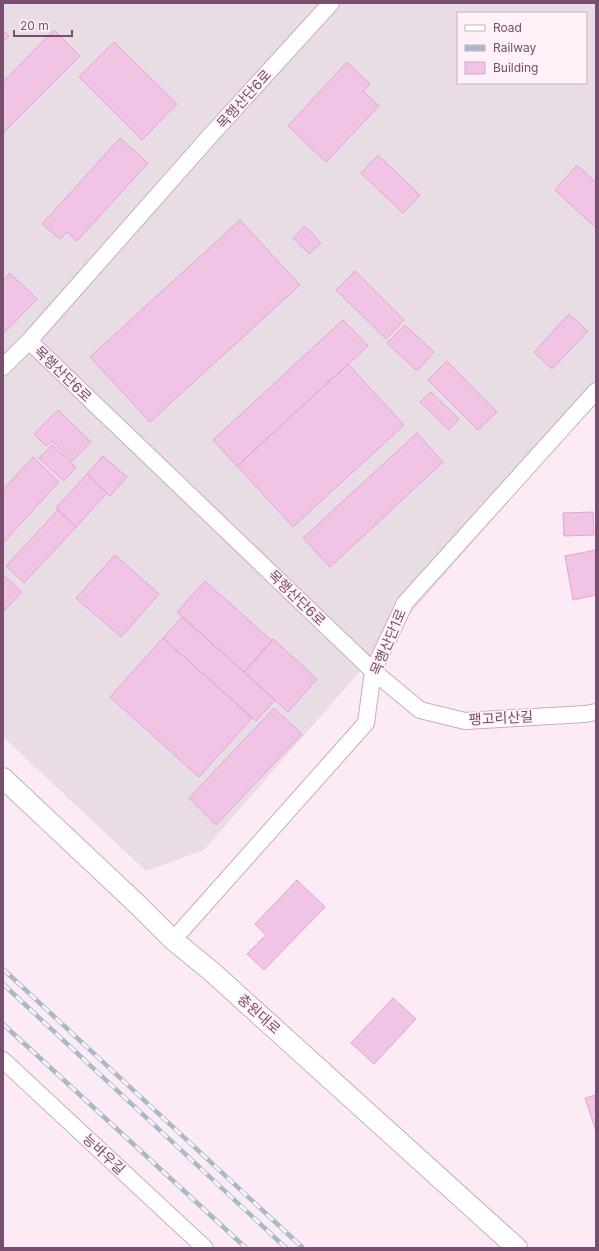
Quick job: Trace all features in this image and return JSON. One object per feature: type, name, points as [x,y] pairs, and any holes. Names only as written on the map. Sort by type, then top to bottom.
[{"type":"street","name":"목행산단6로","points":[[331,3],[210,136],[29,341],[373,671]]},
{"type":"street","points":[[3,367],[29,341]]},
{"type":"street","name":"목행산단1로","points":[[173,940],[366,723],[373,671],[405,603],[596,391]]},
{"type":"street","name":"팽고리산길","points":[[373,671],[420,710],[464,721],[585,714],[596,712]]},
{"type":"street","name":"충원대로","points":[[3,778],[173,940],[211,971],[517,1248]]},
{"type":"street","name":"능바우길","points":[[3,1060],[205,1248]]},
{"type":"shaded area","points":[[3,3],[596,3],[596,401],[204,850],[146,871],[3,737]]},
{"type":"building","points":[[3,30],[9,36],[3,42]]},
{"type":"building","points":[[54,30],[80,56],[3,133],[3,82]]},
{"type":"building","points":[[114,42],[177,104],[142,140],[79,77]]},
{"type":"building","points":[[347,62],[370,84],[363,91],[379,106],[326,162],[288,126]]},
{"type":"building","points":[[120,138],[148,163],[77,241],[67,232],[60,239],[42,224]]},
{"type":"building","points":[[378,155],[420,195],[403,213],[361,173]]},
{"type":"building","points":[[577,165],[596,183],[596,228],[555,190]]},
{"type":"building","points":[[240,220],[300,285],[150,422],[90,357]]},
{"type":"building","points":[[305,226],[321,243],[309,254],[293,238]]},
{"type":"building","points":[[355,271],[404,320],[386,339],[336,290]]},
{"type":"building","points":[[10,273],[37,299],[3,334],[3,281]]},
{"type":"building","points":[[569,314],[588,331],[552,369],[534,352]]},
{"type":"building","points":[[343,320],[368,346],[237,466],[213,440]]},
{"type":"building","points":[[405,325],[434,352],[417,371],[387,343]]},
{"type":"building","points":[[447,361],[497,412],[478,430],[428,380]]},
{"type":"building","points":[[348,364],[404,425],[293,527],[237,466]]},
{"type":"building","points":[[431,392],[459,419],[449,430],[420,402]]},
{"type":"building","points":[[58,410],[91,442],[72,461],[52,441],[46,446],[34,434]]},
{"type":"building","points":[[417,433],[443,462],[330,567],[303,538]]},
{"type":"building","points":[[52,445],[76,467],[64,481],[39,458]]},
{"type":"building","points":[[103,456],[127,477],[110,496],[87,474]]},
{"type":"building","points":[[33,457],[59,482],[3,543],[3,490]]},
{"type":"building","points":[[87,474],[107,493],[76,527],[56,508]]},
{"type":"building","points":[[58,510],[76,527],[24,583],[6,566]]},
{"type":"building","points":[[593,512],[594,535],[564,536],[563,513]]},
{"type":"building","points":[[596,550],[596,595],[573,600],[565,556]]},
{"type":"building","points":[[115,555],[159,594],[121,637],[76,598]]},
{"type":"building","points":[[3,575],[22,592],[3,612]]},
{"type":"building","points":[[205,581],[272,641],[244,672],[177,612]]},
{"type":"building","points":[[182,617],[275,700],[256,721],[163,638]]},
{"type":"building","points":[[163,638],[252,718],[199,777],[110,697]]},
{"type":"building","points":[[273,639],[317,679],[288,712],[244,672]]},
{"type":"building","points":[[274,708],[302,734],[216,825],[189,798]]},
{"type":"building","points":[[297,880],[325,907],[264,970],[247,954],[266,935],[255,924]]},
{"type":"building","points":[[393,998],[416,1019],[374,1064],[351,1043]]},
{"type":"building","points":[[596,1095],[596,1131],[585,1098]]},
{"type":"railway","points":[[3,969],[303,1248]]},
{"type":"railway","points":[[3,984],[286,1248]]},
{"type":"railway","points":[[3,1024],[246,1248]]}]
